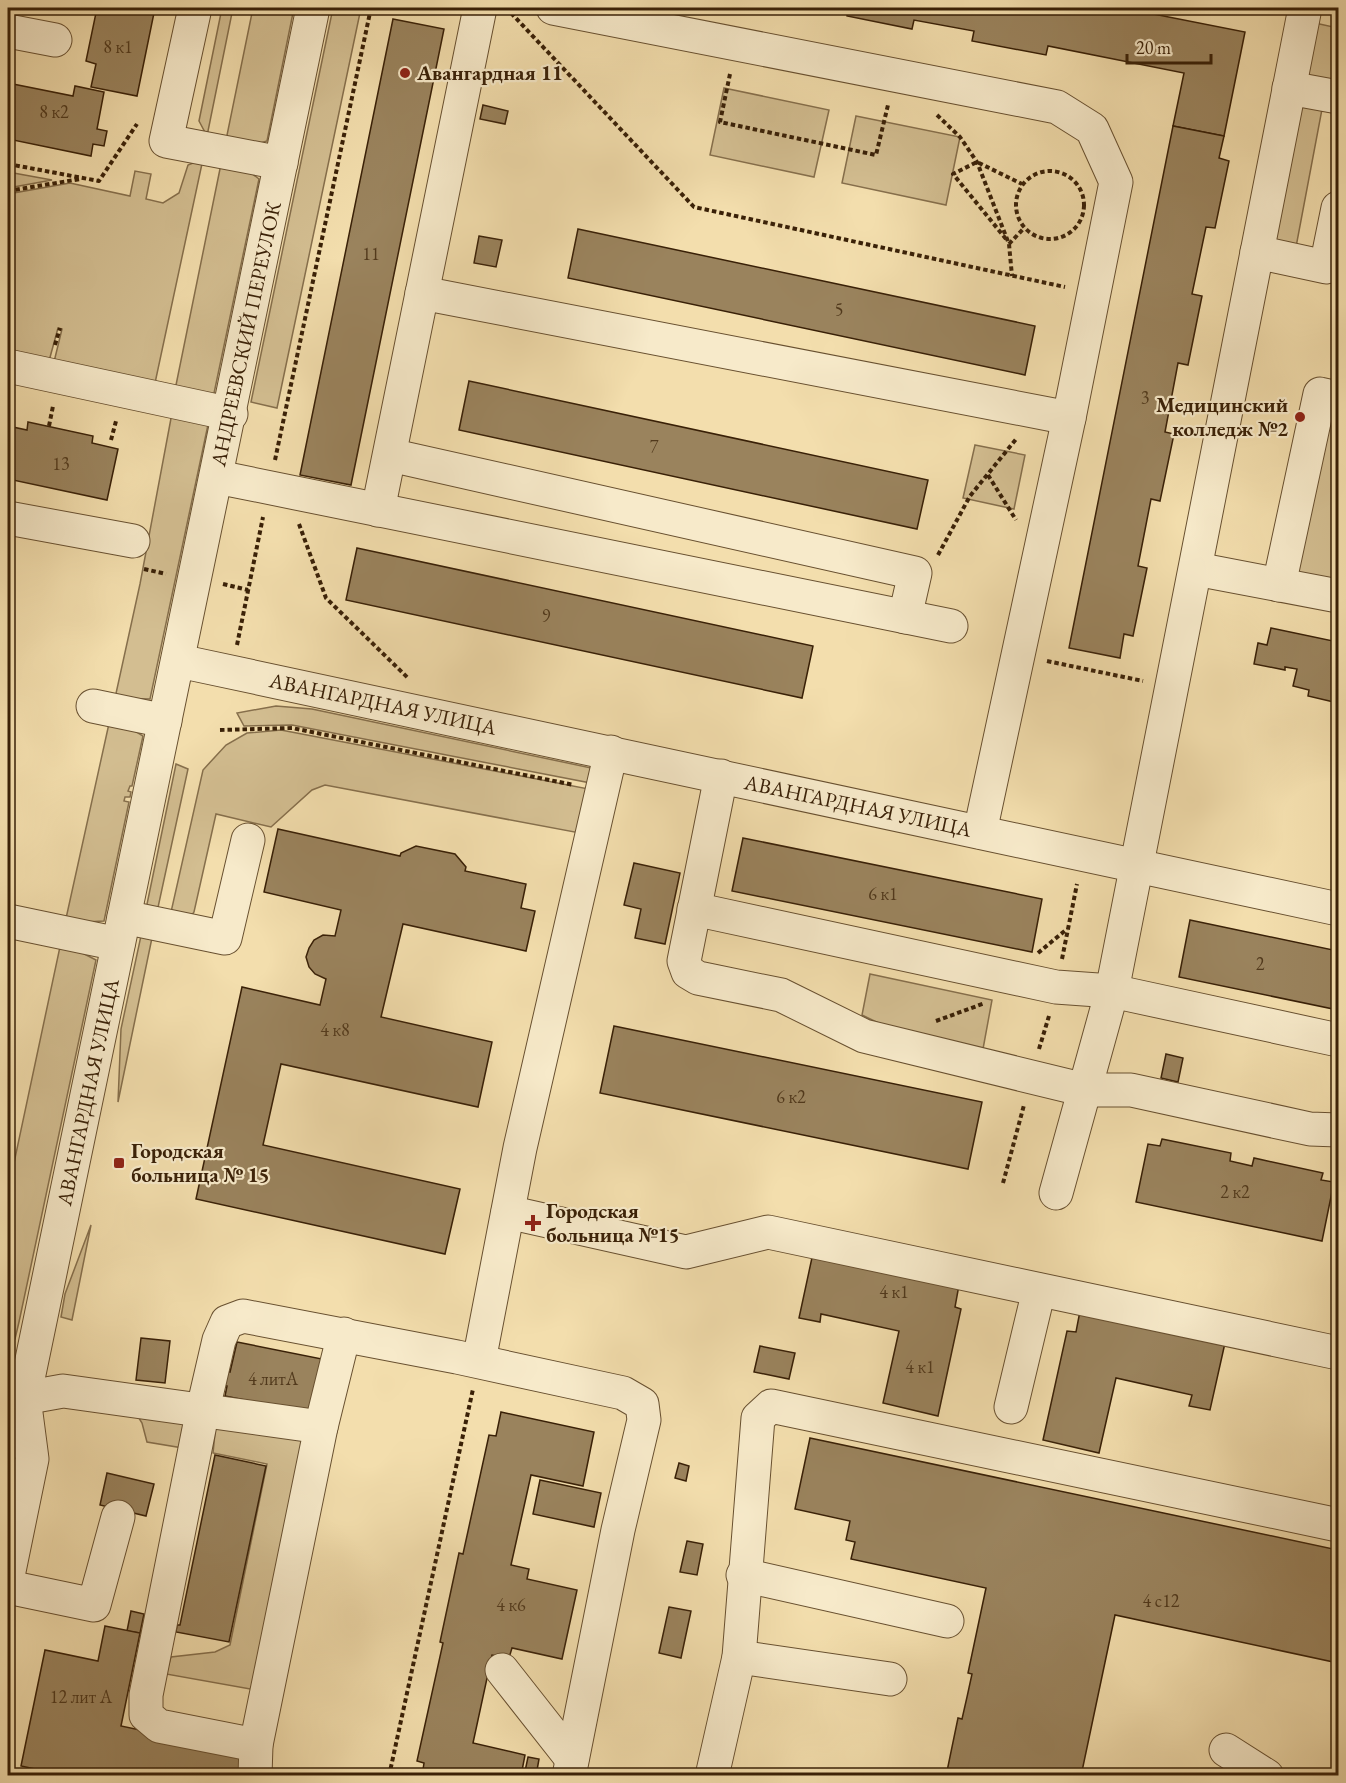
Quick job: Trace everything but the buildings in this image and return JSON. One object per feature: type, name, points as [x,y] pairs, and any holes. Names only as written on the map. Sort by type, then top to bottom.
[{"type":"street","points":[[195,8],[166,141],[281,163]]},
{"type":"street","name":"АНДРЕЕВСКИЙ ПЕРЕУЛОК","points":[[179,661],[313,8]]},
{"type":"street","points":[[378,510],[480,8]]},
{"type":"street","points":[[553,8],[1057,107],[1092,129],[1116,182],[1069,418],[981,832]]},
{"type":"street","points":[[1056,1193],[1112,991],[1305,8]]},
{"type":"street","points":[[8,31],[55,40]]},
{"type":"street","points":[[1289,87],[1338,97]]},
{"type":"street","points":[[1257,252],[1326,267],[1338,208]]},
{"type":"street","points":[[422,293],[1069,418]]},
{"type":"street","points":[[8,366],[231,414]]},
{"type":"street","points":[[1279,585],[1320,394],[1338,398]]},
{"type":"street","points":[[390,455],[915,573],[905,617]]},
{"type":"street","points":[[217,477],[951,626]]},
{"type":"street","points":[[8,518],[136,555]]},
{"type":"street","points":[[1196,569],[1338,597]]},
{"type":"street","name":"АВАНГАРДНАЯ УЛИЦА","points":[[8,1576],[32,1459],[16,1397],[179,661],[1338,909]]},
{"type":"street","points":[[93,706],[165,721]]},
{"type":"street","points":[[479,1361],[508,1212],[611,752]]},
{"type":"street","points":[[721,776],[684,961],[688,972],[698,978],[781,995],[864,1036],[1085,1090],[1131,1090],[1310,1129],[1338,1130]]},
{"type":"street","points":[[8,921],[225,938],[248,840]]},
{"type":"street","points":[[694,909],[1056,987],[1112,991],[1338,1040]]},
{"type":"street","points":[[508,1212],[686,1252],[768,1232],[1338,1353]]},
{"type":"street","points":[[1011,1407],[1039,1290]]},
{"type":"street","points":[[344,1334],[321,1427],[256,1760],[159,1726],[146,1715],[146,1695],[203,1409],[226,1322],[243,1316],[344,1334],[479,1361],[623,1393],[642,1404],[644,1420],[618,1530],[585,1590],[571,1660],[573,1766]]},
{"type":"street","points":[[16,1397],[63,1391],[321,1427]]},
{"type":"street","points":[[712,1776],[739,1657],[743,1575],[758,1418],[771,1406],[1338,1525]]},
{"type":"street","points":[[8,1587],[94,1605],[118,1517]]},
{"type":"street","points":[[743,1575],[948,1621]]},
{"type":"street","points":[[739,1657],[890,1679]]},
{"type":"street","points":[[502,1670],[573,1766]]},
{"type":"street","points":[[1226,1749],[1267,1776]]},
{"type":"path","points":[[235,654],[248,590],[278,489],[371,8]]},
{"type":"path","points":[[506,8],[694,207],[1094,293]]},
{"type":"path","points":[[727,88],[720,122],[876,155],[884,121]]},
{"type":"path","points":[[936,114],[960,138],[977,162],[1009,243],[1012,276]]},
{"type":"path","points":[[977,162],[953,174],[1009,243]]},
{"type":"path","points":[[977,162],[1022,184]]},
{"type":"path","points":[[8,164],[99,181]]},
{"type":"path","points":[[1049,170],[1064,173],[1077,182],[1084,195],[1085,211],[1079,225],[1067,236],[1052,240],[1037,237],[1024,228],[1016,214],[1016,199],[1022,184],[1034,174],[1049,170]]},
{"type":"path","points":[[8,191],[84,178]]},
{"type":"path","points":[[1009,243],[1024,228]]},
{"type":"path","points":[[970,496],[1006,452]]},
{"type":"path","points":[[988,475],[1007,506]]},
{"type":"path","points":[[278,489],[326,598],[411,680]]},
{"type":"path","points":[[136,555],[171,575]]},
{"type":"path","points":[[218,584],[248,590]]},
{"type":"path","points":[[1019,655],[1173,687]]},
{"type":"path","points":[[220,730],[292,728],[602,790]]},
{"type":"path","points":[[1060,970],[1078,877]]},
{"type":"path","points":[[931,1030],[933,1022],[982,1006],[990,998]]},
{"type":"path","points":[[389,1776],[479,1361]]},
{"type":"shaded area","points":[[222,8],[233,8],[207,136],[199,121]]},
{"type":"shaded area","points":[[253,8],[294,8],[267,141],[257,144],[226,140]]},
{"type":"shaded area","points":[[333,8],[361,8],[277,408],[251,402]]},
{"type":"shaded area","points":[[1315,23],[1338,28],[1338,87],[1319,83],[1306,74]]},
{"type":"shaded area","points":[[724,88],[829,110],[814,177],[710,155]]},
{"type":"shaded area","points":[[1306,102],[1323,104],[1296,247],[1275,239],[1298,112]]},
{"type":"shaded area","points":[[856,116],[960,137],[946,205],[842,183]]},
{"type":"shaded area","points":[[203,159],[155,383],[54,362],[62,329],[58,328],[49,361],[8,352],[8,194],[70,183],[130,196],[135,171],[151,174],[146,199],[163,203],[179,193],[188,165]]},
{"type":"shaded area","points":[[221,164],[246,169],[259,179],[213,398],[175,390]]},
{"type":"shaded area","points":[[8,172],[52,180],[8,188]]},
{"type":"shaded area","points":[[172,413],[209,420],[150,699],[115,698],[140,584]]},
{"type":"shaded area","points":[[1329,414],[1338,415],[1338,590],[1295,579]]},
{"type":"shaded area","points":[[975,445],[1025,455],[1014,509],[963,498]]},
{"type":"shaded area","points":[[276,706],[312,709],[596,769],[596,784],[292,725],[244,726],[237,713]]},
{"type":"shaded area","points":[[110,719],[119,721],[143,736],[132,786],[128,791],[131,792],[130,797],[125,797],[124,801],[129,802],[104,921],[65,923]]},
{"type":"shaded area","points":[[281,730],[594,790],[585,834],[325,785],[312,790],[271,827],[216,814],[194,912],[192,915],[171,912],[203,770],[226,745],[247,733]]},
{"type":"shaded area","points":[[176,764],[188,769],[157,912],[146,909]]},
{"type":"shaded area","points":[[142,931],[153,933],[118,1102],[121,1029]]},
{"type":"shaded area","points":[[61,942],[96,960],[19,1322],[15,1339],[8,1349],[8,1191]]},
{"type":"shaded area","points":[[870,974],[992,1000],[983,1049],[893,1030],[862,1015]]},
{"type":"shaded area","points":[[91,1225],[72,1320],[61,1317],[65,1294]]},
{"type":"shaded area","points":[[134,1410],[183,1424],[189,1449],[147,1442],[142,1423]]},
{"type":"shaded area","points":[[216,1423],[295,1432],[307,1448],[256,1690],[166,1674],[171,1657],[215,1652],[230,1645],[267,1464],[213,1453]]},
{"type":"place","name":"Авангардная 11","points":[[405,73]]},
{"type":"place","name":"Медицинский колледж №2","points":[[1300,417]]},
{"type":"place","name":"Городская больница № 15","points":[[119,1163]]},
{"type":"place","name":"Городская больница №15","points":[[533,1223]]}]
